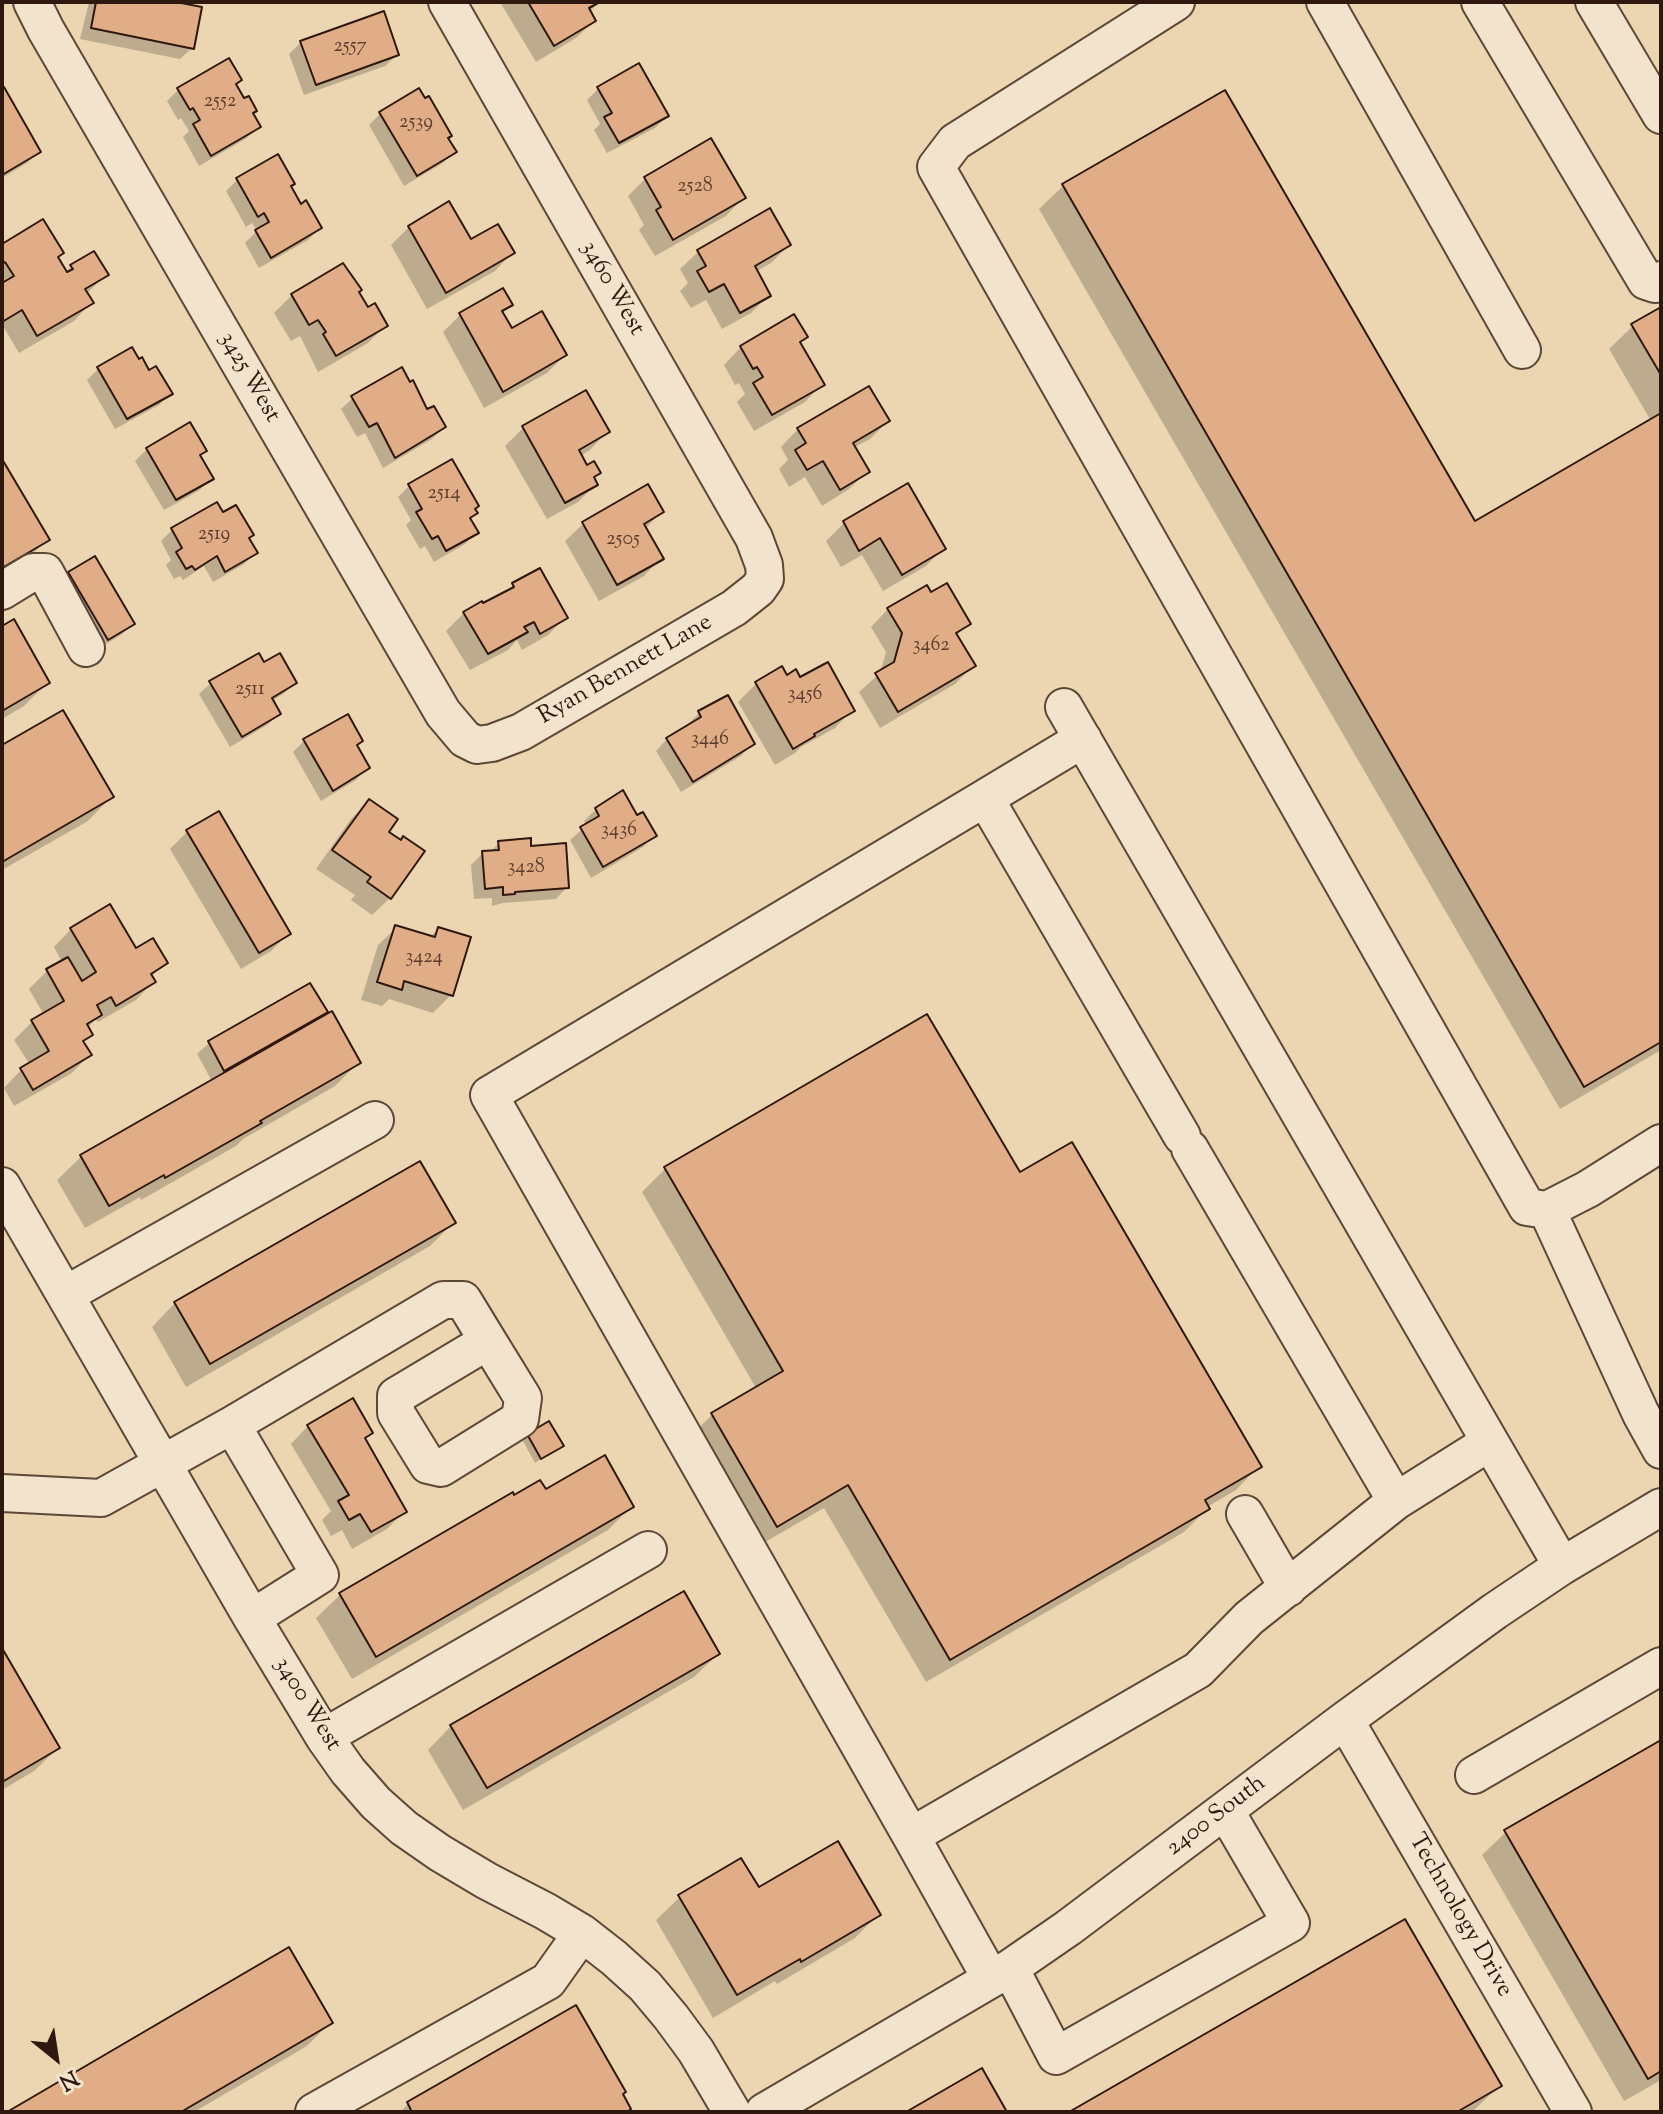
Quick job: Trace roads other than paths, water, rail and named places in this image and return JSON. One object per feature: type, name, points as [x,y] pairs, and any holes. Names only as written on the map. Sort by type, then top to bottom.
[{"type":"street","name":"3425 West","points":[[32,2],[443,713],[465,739],[477,745]]},
{"type":"street","name":"3460 West","points":[[447,2],[754,538],[764,565],[765,579]]},
{"type":"street","points":[[1176,2],[955,142],[936,167],[1527,1207],[1547,1210],[1588,1189],[1661,1143]]},
{"type":"street","points":[[1325,2],[1522,350]]},
{"type":"street","points":[[1480,2],[1646,281],[1655,284],[1661,280]]},
{"type":"street","points":[[1594,2],[1661,115]]},
{"type":"street","points":[[2,591],[33,572],[45,572],[86,648]]},
{"type":"street","name":"Ryan Bennett Lane","points":[[477,745],[507,738],[535,724],[734,608],[749,598],[765,579]]},
{"type":"street","points":[[1064,707],[1562,1566]]},
{"type":"street","points":[[1083,739],[489,1095],[911,1836],[1056,2056],[1291,1923],[1225,1810]]},
{"type":"street","points":[[985,798],[1396,1501]]},
{"type":"street","points":[[65,1295],[375,1120]]},
{"type":"street","name":"3400 West","points":[[2,1186],[252,1618],[348,1771],[376,1803],[404,1828],[475,1874],[582,1933],[614,1958],[671,2017],[696,2051],[732,2112]]},
{"type":"street","points":[[1547,1210],[1641,1414],[1661,1450]]},
{"type":"street","points":[[2,1493],[101,1498],[232,1425],[443,1300],[463,1300],[488,1341]]},
{"type":"street","points":[[232,1425],[320,1575],[252,1618]]},
{"type":"street","points":[[911,1836],[1198,1670],[1249,1618],[1396,1501],[1490,1442]]},
{"type":"street","name":"2400 South","points":[[764,2112],[1000,1974],[1068,1928],[1507,1603],[1661,1507]]},
{"type":"street","points":[[1245,1514],[1288,1588]]},
{"type":"street","points":[[324,1737],[648,1550]]},
{"type":"street","points":[[1474,1775],[1661,1666]]},
{"type":"street","name":"Technology Drive","points":[[1345,1720],[1573,2112]]},
{"type":"street","points":[[314,2112],[368,2099],[548,1981],[582,1933]]}]
